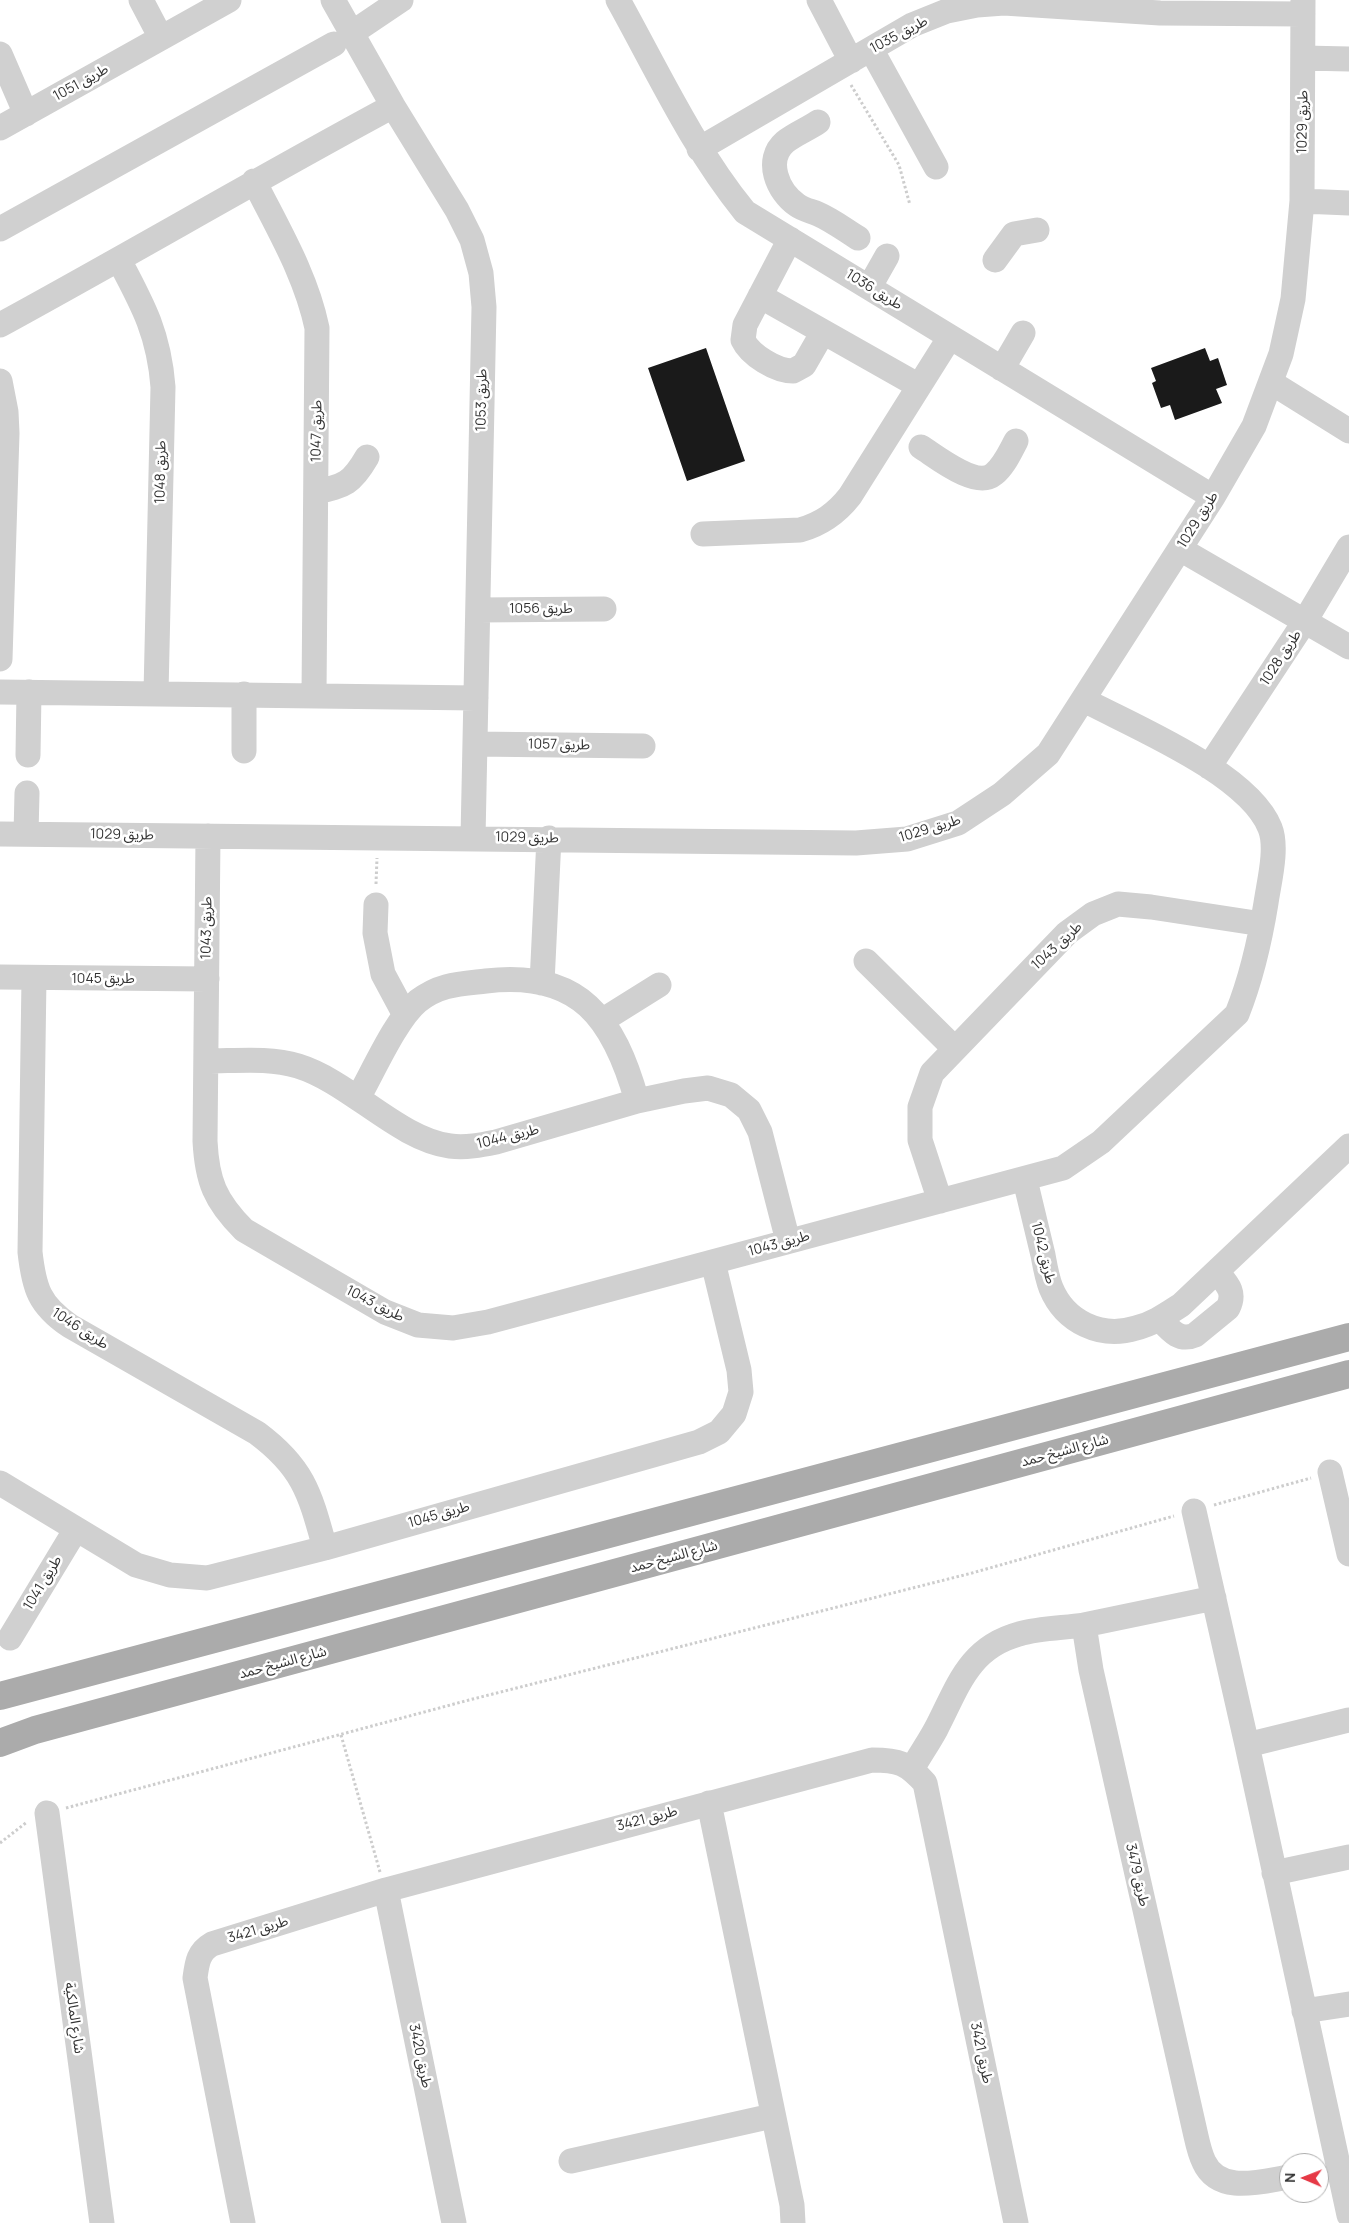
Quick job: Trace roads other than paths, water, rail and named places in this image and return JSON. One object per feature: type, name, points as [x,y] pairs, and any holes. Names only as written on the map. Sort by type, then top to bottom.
[{"type":"main road","points":[[0,1696],[1349,1337]]},
{"type":"main road","name":"شارع الشيخ حمد","points":[[0,1743],[45,1727],[1349,1374]]},
{"type":"street","points":[[141,0],[161,38]]},
{"type":"street","name":"طريق 1051","points":[[0,128],[229,0]]},
{"type":"street","name":"طريق 1053","points":[[333,0],[343,38],[393,106],[457,210],[472,240],[481,273],[484,307],[473,838]]},
{"type":"street","points":[[0,229],[343,38],[401,0]]},
{"type":"street","name":"طريق 1036","points":[[618,0],[699,149],[724,186],[745,212],[870,286],[1212,497]]},
{"type":"street","points":[[818,0],[854,59],[936,167]]},
{"type":"street","name":"طريق 1035","points":[[699,149],[912,25],[947,11],[1004,2],[1303,7]]},
{"type":"street","name":"طريق 1029","points":[[0,834],[549,838],[856,843],[906,839],[958,823],[1002,794],[1048,754],[1180,549],[1254,426],[1272,383],[1281,354],[1293,299],[1302,201],[1303,7]]},
{"type":"street","points":[[0,54],[26,114]]},
{"type":"street","points":[[1304,58],[1349,59]]},
{"type":"street","points":[[0,325],[119,260],[254,181],[393,106]]},
{"type":"street","points":[[766,110],[784,143]]},
{"type":"street","points":[[818,122],[784,143],[774,163],[775,174],[786,195],[796,204],[858,238]]},
{"type":"street","name":"طريق 1047","points":[[254,181],[302,276],[311,301],[317,328],[314,695]]},
{"type":"street","points":[[1302,201],[1349,203]]},
{"type":"street","points":[[995,260],[1014,234],[1037,230]]},
{"type":"street","points":[[790,239],[745,324],[743,340],[752,352],[780,369],[793,371],[804,365],[823,332]]},
{"type":"street","points":[[870,286],[887,256]]},
{"type":"street","name":"طريق 1048","points":[[119,260],[145,310],[155,334],[161,360],[163,397],[156,693]]},
{"type":"street","points":[[760,296],[919,386]]},
{"type":"street","points":[[1002,369],[1024,333]]},
{"type":"street","points":[[703,534],[800,530],[830,517],[850,496],[950,337]]},
{"type":"street","points":[[0,381],[6,412],[7,433],[0,659]]},
{"type":"street","points":[[1272,383],[1349,431]]},
{"type":"street","points":[[920,447],[970,477],[980,479],[995,474],[1016,441]]},
{"type":"street","points":[[316,492],[339,488],[348,482],[357,474],[367,457]]},
{"type":"street","name":"طريق 1028","points":[[1209,767],[1305,621],[1349,547]]},
{"type":"street","points":[[1180,549],[1349,648]]},
{"type":"street","name":"طريق 1056","points":[[478,610],[604,609]]},
{"type":"street","points":[[0,692],[476,698]]},
{"type":"street","points":[[28,755],[29,692]]},
{"type":"street","points":[[244,694],[244,751]]},
{"type":"street","name":"طريق 1043","points":[[208,836],[206,1166],[213,1190],[226,1212],[244,1230],[385,1312],[418,1325],[453,1328],[488,1322],[1025,1180],[1063,1168],[1101,1142],[1237,1014],[1244,996],[1262,924],[1273,858],[1271,829],[1259,809],[1238,786],[1209,767],[1084,700]]},
{"type":"street","name":"طريق 1057","points":[[475,744],[643,746]]},
{"type":"street","points":[[26,834],[27,793]]},
{"type":"street","points":[[542,983],[548,897],[549,838]]},
{"type":"street","name":"طريق 1043","points":[[940,1201],[920,1140],[920,1107],[932,1073],[1067,933],[1102,911],[1118,904],[1262,924]]},
{"type":"street","points":[[376,905],[375,933],[383,974],[405,1015]]},
{"type":"street","points":[[866,961],[955,1049]]},
{"type":"street","name":"طريق 1045","points":[[0,976],[34,978],[207,979]]},
{"type":"street","name":"طريق 1046","points":[[34,978],[30,1252],[32,1276],[39,1296],[52,1314],[70,1326],[257,1433],[280,1451],[299,1473],[311,1499],[325,1548]]},
{"type":"street","points":[[358,1098],[405,1015],[418,1002],[443,986],[505,979],[542,983],[576,995],[603,1020],[616,1040],[627,1065],[637,1101]]},
{"type":"street","points":[[603,1020],[659,985]]},
{"type":"street","name":"طريق 1044","points":[[206,1061],[265,1061],[299,1067],[358,1098],[428,1140],[450,1146],[473,1147],[637,1101],[708,1088],[731,1095],[749,1110],[760,1132],[788,1242]]},
{"type":"street","name":"طريق 1042","points":[[1025,1180],[1050,1287],[1060,1305],[1080,1322],[1092,1329],[1112,1332],[1136,1328],[1160,1319],[1181,1306],[1349,1146]]},
{"type":"street","name":"طريق 1045","points":[[0,1482],[136,1565],[170,1575],[207,1578],[325,1548],[699,1442],[719,1432],[734,1414],[741,1392],[739,1370],[713,1262]]},
{"type":"street","points":[[1160,1319],[1178,1336],[1190,1337],[1228,1308],[1231,1291],[1217,1272]]},
{"type":"street","points":[[1330,1472],[1349,1554]]},
{"type":"street","points":[[1194,1511],[1248,1745],[1304,2011],[1326,2153]]},
{"type":"street","name":"طريق 1041","points":[[10,1638],[76,1529]]},
{"type":"street","points":[[912,1768],[936,1729],[965,1670],[978,1656],[999,1641],[1020,1634],[1084,1624],[1214,1598]]},
{"type":"street","name":"طريق 3479","points":[[1084,1624],[1094,1680],[1196,2136],[1204,2164],[1222,2180],[1233,2183],[1246,2184],[1279,2179]]},
{"type":"street","points":[[1248,1745],[1349,1720]]},
{"type":"street","name":"طريق 3421","points":[[243,2223],[194,1978],[198,1959],[204,1949],[212,1944],[386,1890],[709,1802],[872,1760],[896,1760],[912,1768],[925,1783],[1016,2223]]},
{"type":"street","points":[[709,1802],[792,2206],[793,2223]]},
{"type":"street","name":"شارع المالكية","points":[[47,1814],[102,2223]]},
{"type":"street","points":[[1274,1873],[1349,1857]]},
{"type":"street","name":"طريق 3420","points":[[386,1890],[454,2223]]},
{"type":"street","points":[[1304,2011],[1349,2004]]},
{"type":"street","points":[[571,2161],[772,2116]]},
{"type":"street","points":[[1329,2170],[1349,2215]]}]
